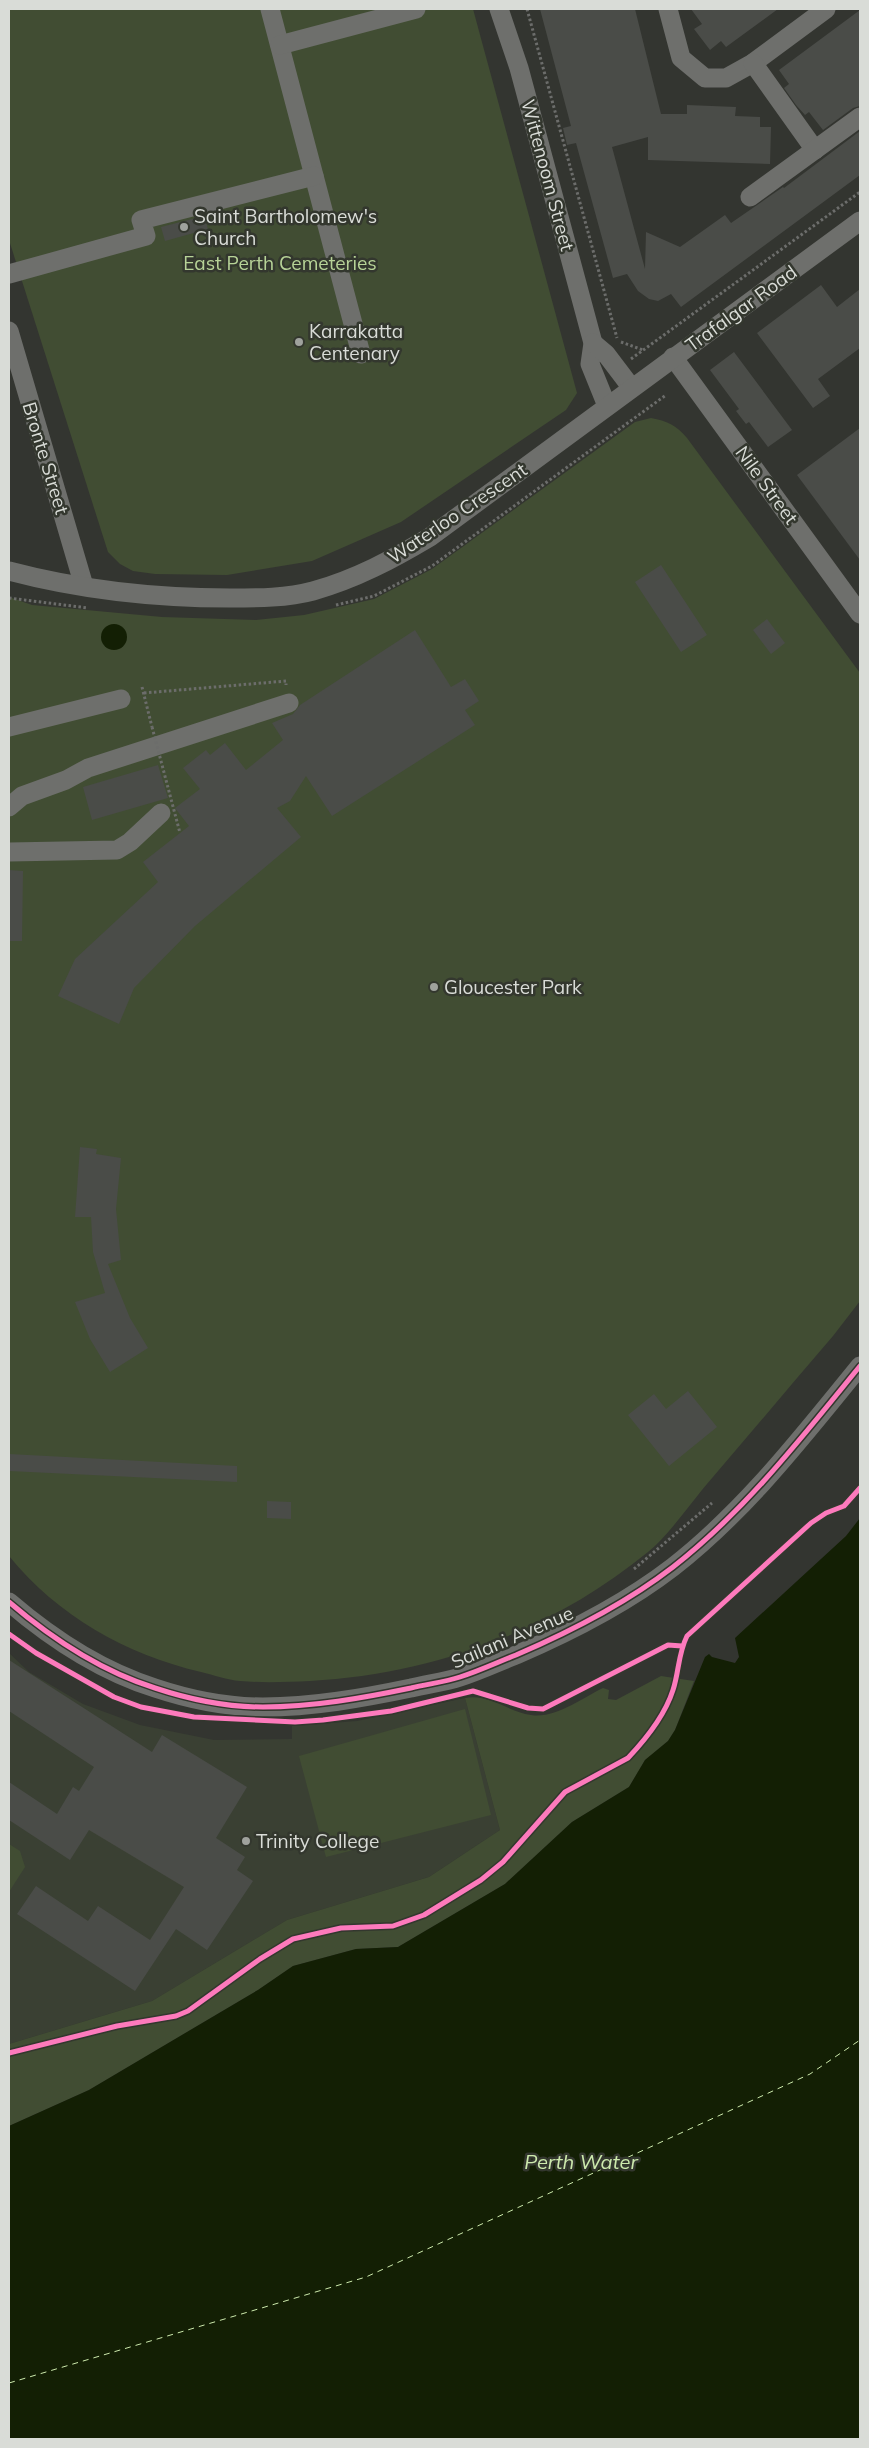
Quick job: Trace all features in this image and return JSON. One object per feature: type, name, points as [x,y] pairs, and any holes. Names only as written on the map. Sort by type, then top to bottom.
[{"type":"street","points":[[270,9],[361,354]]},
{"type":"street","points":[[280,45],[416,9]]},
{"type":"street","name":"Wittenoom Street","points":[[499,9],[519,68],[593,343],[590,364],[620,396]]},
{"type":"street","points":[[668,9],[682,58],[705,78],[726,78],[752,63],[826,9]]},
{"type":"street","points":[[752,63],[815,150]]},
{"type":"street","points":[[750,197],[860,117]]},
{"type":"street","points":[[9,274],[146,236],[141,220],[314,176]]},
{"type":"street","name":"Trafalgar Road","points":[[620,396],[860,221]]},
{"type":"street","name":"Bronte Street","points":[[9,331],[13,362],[84,586]]},
{"type":"street","points":[[593,343],[606,354],[620,396]]},
{"type":"street","name":"Nile Street","points":[[673,357],[860,614]]},
{"type":"street","name":"Waterloo Crescent","points":[[9,571],[136,594],[208,598],[262,598],[312,591],[347,580],[386,563],[430,537],[620,396]]},
{"type":"street","points":[[9,727],[121,699]]},
{"type":"street","points":[[9,807],[22,796],[66,780],[88,768],[289,703]]},
{"type":"street","points":[[9,852],[117,850],[130,842],[161,813]]},
{"type":"street","name":"Sailani Avenue","points":[[9,1602],[38,1627],[95,1662],[153,1688],[205,1701],[261,1707],[316,1704],[388,1693],[460,1677],[560,1636],[596,1618],[674,1566],[727,1520],[758,1489],[860,1366]]},
{"type":"path","points":[[527,9],[618,341],[643,350]]},
{"type":"path","points":[[629,361],[860,192]]},
{"type":"path","points":[[144,693],[286,681]]},
{"type":"path","points":[[142,688],[180,833]]},
{"type":"path","points":[[634,1569],[712,1503]]},
{"type":"shaded area","name":"Trinity College","points":[[9,1653],[29,1672],[83,1704],[140,1725],[214,1740],[292,1739],[292,1726],[357,1721],[465,1698],[500,1830],[429,1877],[287,1920],[152,2001],[9,2044]]},
{"type":"green space","name":"East Perth Cemeteries","points":[[9,9],[473,9],[577,393],[566,410],[401,522],[312,561],[227,575],[155,574],[133,571],[120,564],[108,552],[9,240]]},
{"type":"green space","name":"Gloucester Park","points":[[651,418],[671,424],[687,438],[860,673],[860,1301],[833,1336],[656,1545],[611,1580],[531,1626],[490,1644],[402,1669],[356,1677],[310,1681],[249,1682],[235,1680],[146,1655],[95,1630],[71,1614],[49,1597],[9,1556],[9,597],[32,605],[162,617],[256,620],[304,615],[374,599],[432,569],[635,422]]},
{"type":"green space","points":[[661,1676],[694,1681],[675,1730],[668,1741],[645,1760],[629,1787],[572,1822],[505,1884],[398,1947],[356,1949],[293,1966],[258,1990],[89,2090],[9,2126],[9,2044],[152,2001],[287,1920],[429,1877],[500,1830],[465,1698],[474,1697],[490,1700],[531,1715],[549,1714],[568,1707],[603,1688],[609,1690],[608,1699],[616,1700]]},
{"type":"green space","points":[[465,1709],[491,1815],[326,1857],[299,1756]]},
{"type":"green space","points":[[9,1844],[20,1851],[25,1867],[9,1892]]},
{"type":"water","points":[[114,624],[123,628],[127,637],[123,646],[114,650],[105,646],[101,637],[105,628]]},
{"type":"water","name":"Perth Water","points":[[860,1518],[860,2439],[9,2439],[9,2126],[89,2090],[258,1990],[293,1966],[356,1949],[398,1947],[505,1884],[572,1822],[629,1787],[645,1760],[668,1741],[675,1730],[705,1657],[709,1654],[712,1657],[735,1663],[739,1657],[735,1638],[846,1536]]},
{"type":"building","points":[[540,9],[635,9],[661,114],[687,114],[687,105],[736,107],[735,116],[760,117],[760,127],[771,127],[770,164],[648,160],[648,137],[612,147],[645,269],[646,232],[680,247],[725,215],[731,223],[784,188],[860,131],[860,175],[681,307],[671,294],[658,301],[649,299],[638,291],[627,274],[613,278],[576,143],[567,145],[563,128],[571,126]]},
{"type":"building","points":[[691,9],[778,9],[726,47],[721,41],[710,50],[694,29],[702,24]]},
{"type":"building","points":[[860,10],[860,106],[853,108],[823,130],[809,112],[805,115],[796,105],[784,88],[789,84],[779,70]]},
{"type":"building","name":"Saint Bartholomew's Church","points":[[204,216],[208,229],[165,241],[161,227]]},
{"type":"building","points":[[821,285],[837,307],[860,289],[860,348],[818,379],[830,396],[813,408],[757,333]]},
{"type":"building","points":[[734,352],[792,430],[768,447],[749,422],[746,424],[736,411],[739,409],[710,370]]},
{"type":"building","points":[[860,428],[860,560],[797,475]]},
{"type":"building","points":[[661,565],[707,635],[681,652],[635,582]]},
{"type":"building","points":[[767,619],[785,643],[771,654],[753,630]]},
{"type":"building","points":[[415,630],[451,687],[465,679],[479,701],[465,710],[475,725],[332,816],[306,776],[290,801],[277,808],[301,837],[195,926],[134,988],[119,1024],[58,996],[75,959],[158,882],[143,862],[189,826],[175,808],[200,789],[183,768],[206,750],[210,755],[225,743],[246,770],[283,740],[272,723],[293,714],[300,705]]},
{"type":"building","points":[[158,765],[168,798],[92,820],[83,787]]},
{"type":"building","points":[[9,870],[23,871],[22,941],[9,941]]},
{"type":"building","points":[[80,1147],[97,1149],[96,1154],[121,1158],[116,1209],[121,1260],[108,1264],[130,1318],[148,1348],[110,1372],[90,1339],[75,1302],[105,1293],[93,1252],[91,1217],[75,1217]]},
{"type":"building","points":[[688,1391],[717,1427],[669,1466],[628,1415],[654,1394],[666,1409]]},
{"type":"building","points":[[9,1454],[237,1466],[237,1482],[9,1471]]},
{"type":"building","points":[[267,1501],[291,1502],[291,1519],[267,1518]]},
{"type":"building","points":[[9,1660],[152,1752],[162,1735],[247,1787],[216,1838],[245,1857],[237,1870],[253,1881],[207,1950],[176,1929],[135,1991],[17,1914],[36,1886],[88,1921],[98,1906],[150,1940],[184,1887],[89,1830],[70,1860],[9,1820],[9,1782],[57,1814],[73,1787],[79,1791],[94,1767],[9,1711]]},
{"type":"ferry route","points":[[9,2383],[366,2277],[810,2074],[860,2040]]},
{"type":"cycle path","points":[[9,1602],[59,1641],[96,1663],[155,1688],[208,1702],[249,1707],[319,1704],[393,1692],[454,1679],[516,1655],[578,1626],[617,1605],[673,1567],[725,1522],[749,1497],[795,1446],[860,1366]]},
{"type":"cycle path","points":[[9,2053],[117,2026],[176,2016],[188,2011],[260,1959],[293,1939],[341,1928],[393,1926],[424,1915],[481,1880],[503,1862],[565,1792],[628,1758],[641,1743],[660,1717],[670,1699],[687,1636],[811,1523],[826,1513],[844,1506],[860,1488]]},
{"type":"cycle path","points":[[9,1634],[36,1653],[114,1697],[141,1707],[194,1717],[295,1722],[391,1711],[473,1691],[528,1708],[543,1709],[668,1645],[682,1646]]},
{"type":"place","name":"Saint Bartholomew's Church","points":[[184,227]]},
{"type":"place","name":"Karrakatta Centenary","points":[[299,342]]},
{"type":"place","name":"Gloucester Park","points":[[434,987]]},
{"type":"place","name":"Trinity College","points":[[246,1841]]}]
